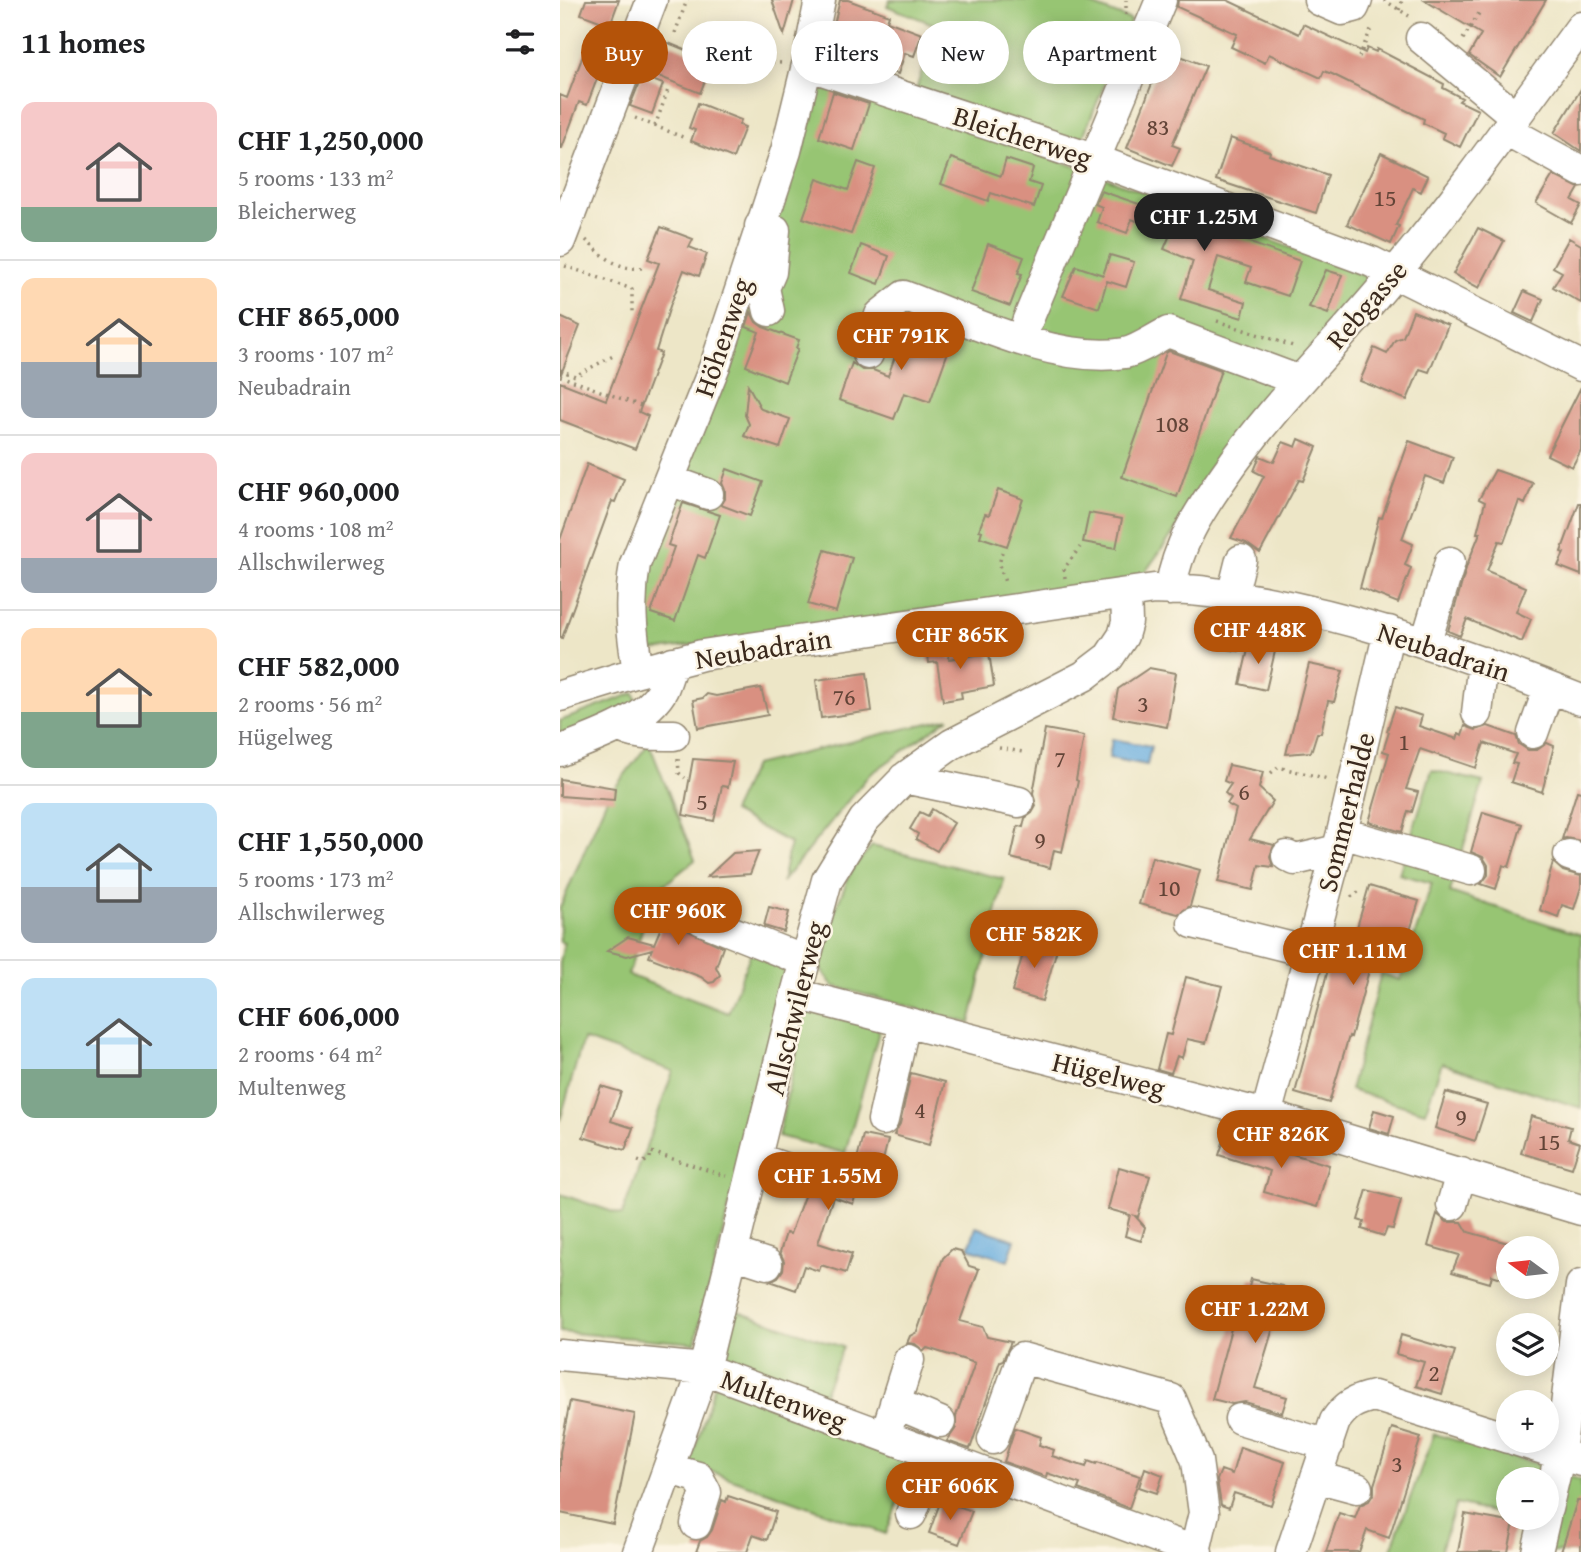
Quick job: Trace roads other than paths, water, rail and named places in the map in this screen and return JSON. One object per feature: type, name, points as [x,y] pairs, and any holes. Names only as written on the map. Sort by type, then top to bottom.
[{"type":"street","points":[[564,231],[652,0]]},
{"type":"street","name":"Höhenweg","points":[[816,21],[820,0]]},
{"type":"street","points":[[1027,322],[1161,0]]},
{"type":"street","points":[[1319,0],[1342,10],[1354,8],[1357,0]]},
{"type":"street","name":"Rebgasse","points":[[1170,590],[1172,574],[1193,521],[1245,444],[1395,274],[1581,27]]},
{"type":"street","points":[[1421,38],[1450,62],[1511,123],[1581,171]]},
{"type":"street","name":"Höhenweg","points":[[638,672],[630,619],[630,594],[635,564],[716,363],[786,151],[802,84]]},
{"type":"street","name":"Bleicherweg","points":[[865,84],[1096,159],[1371,262],[1581,366]]},
{"type":"street","points":[[760,226],[775,230],[771,272],[764,288],[769,312]]},
{"type":"street","points":[[869,354],[880,315],[904,296],[1058,351],[1096,354],[1127,352],[1168,332],[1300,381]]},
{"type":"street","points":[[669,480],[708,494]]},
{"type":"street","points":[[1232,596],[1241,560]]},
{"type":"street","points":[[1426,642],[1450,562]]},
{"type":"street","name":"Neubadrain","points":[[560,696],[702,655],[1154,589],[1232,596],[1389,631],[1483,662],[1581,700]]},
{"type":"street","name":"Allschwilerweg","points":[[638,1552],[704,1369],[796,994],[827,880],[864,820],[904,778],[952,744],[1084,677],[1109,657],[1123,636],[1127,622],[1126,594]]},
{"type":"street","name":"Sommerhalde","points":[[1266,1115],[1340,841],[1389,631]]},
{"type":"street","points":[[560,751],[619,726],[646,709],[662,691],[673,662]]},
{"type":"street","points":[[1477,713],[1483,662]]},
{"type":"street","points":[[1533,733],[1549,688]]},
{"type":"street","points":[[619,726],[627,731],[644,734],[674,735]]},
{"type":"street","points":[[904,778],[1019,802]]},
{"type":"street","points":[[1287,856],[1295,860],[1340,841],[1471,870]]},
{"type":"street","points":[[702,920],[805,961]]},
{"type":"street","points":[[1193,923],[1308,959]]},
{"type":"street","points":[[1222,950],[1308,959]]},
{"type":"street","name":"Hügelweg","points":[[796,994],[1266,1115],[1581,1210]]},
{"type":"street","points":[[883,1120],[905,1022]]},
{"type":"street","points":[[753,1171],[801,1174]]},
{"type":"street","points":[[1452,1205],[1461,1173]]},
{"type":"street","points":[[733,1253],[767,1264]]},
{"type":"street","points":[[1559,1482],[1570,1457],[1581,1285]]},
{"type":"street","name":"Multenweg","points":[[560,1355],[593,1365],[704,1369],[1196,1552]]},
{"type":"street","points":[[993,1439],[1022,1358],[1171,1399],[1197,1461],[1204,1513],[1196,1552]]},
{"type":"street","points":[[885,1436],[909,1360]]},
{"type":"street","points":[[1291,1552],[1335,1421],[1344,1408],[1354,1401],[1374,1396],[1496,1434]]},
{"type":"street","points":[[895,1403],[940,1422]]},
{"type":"street","points":[[1240,1419],[1328,1445]]},
{"type":"street","points":[[911,1514],[934,1455]]},
{"type":"street","points":[[669,1469],[698,1477],[706,1492],[696,1524]]},
{"type":"street","points":[[1316,1477],[1357,1489]]},
{"type":"street","points":[[1537,1552],[1542,1530]]},
{"type":"water","points":[[1112,739],[1151,746],[1147,765],[1109,758]]},
{"type":"water","points":[[976,1227],[1015,1240],[1008,1261],[969,1248]]}]
